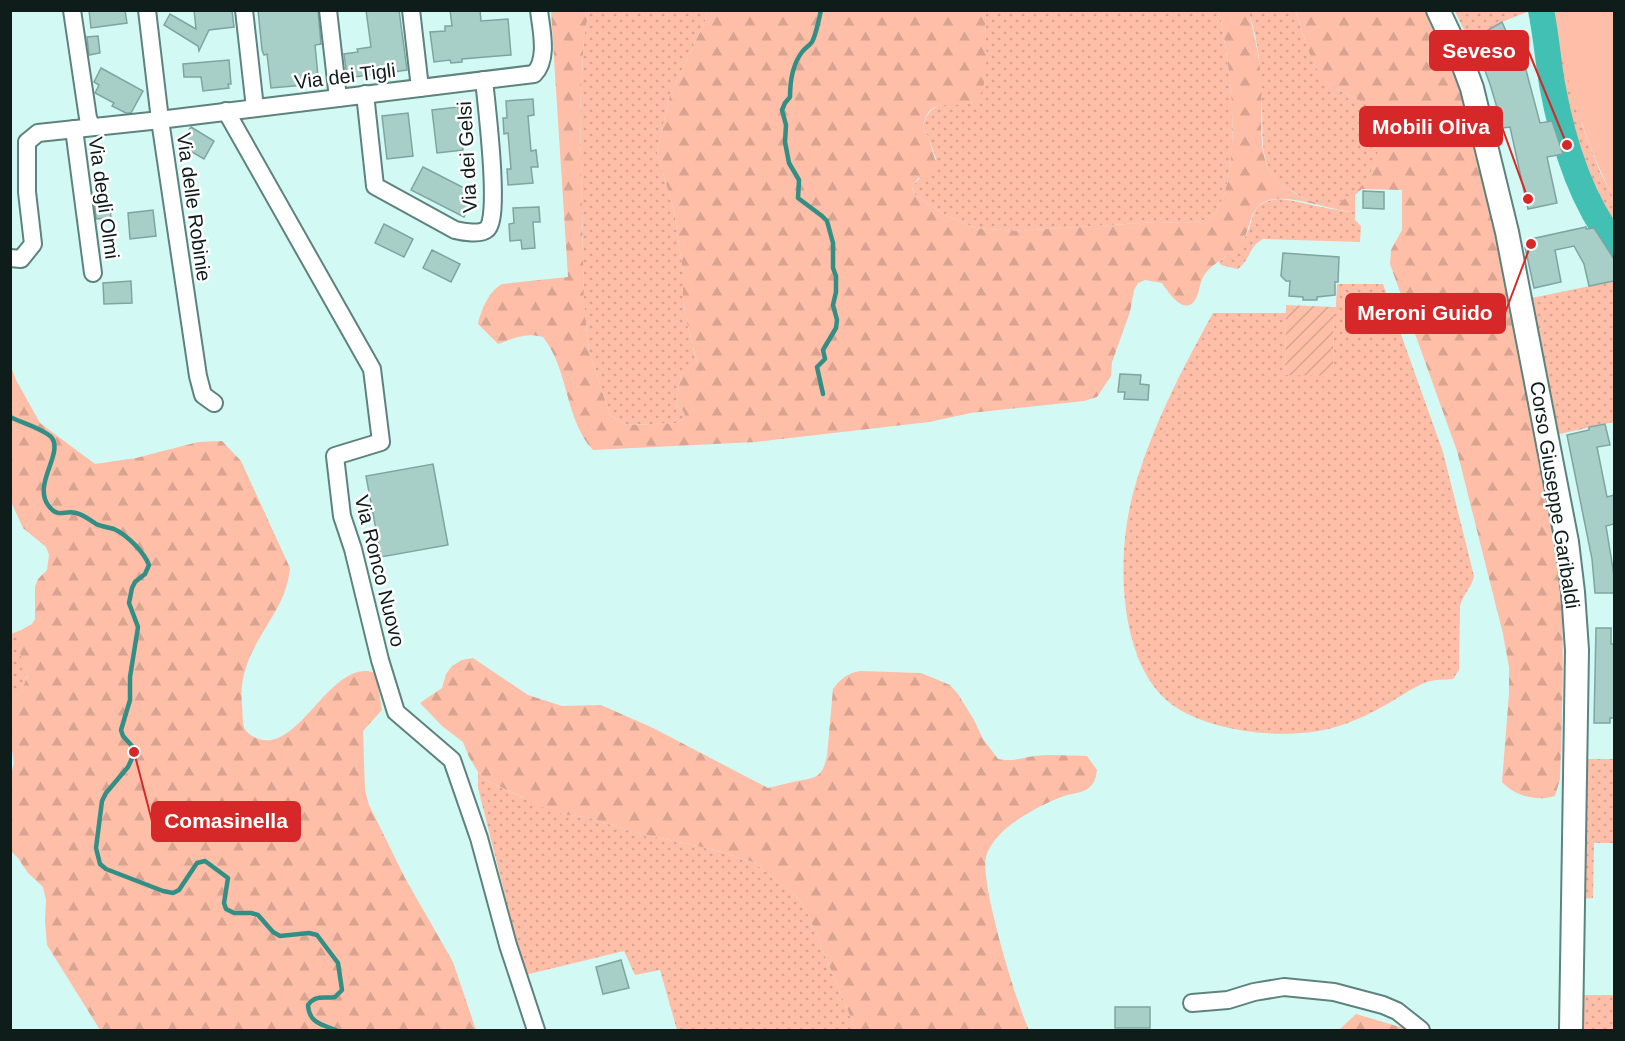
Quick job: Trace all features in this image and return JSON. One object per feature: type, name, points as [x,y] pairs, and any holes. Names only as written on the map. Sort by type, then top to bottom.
[{"type":"main road","name":"Corso Giuseppe Garibaldi","points":[[1438,10],[1462,61],[1480,116],[1529,340],[1568,552],[1577,650],[1571,1030]]},
{"type":"street","points":[[72,10],[88,118],[92,127]]},
{"type":"street","name":"Via delle Robinie","points":[[147,10],[160,120],[198,376],[203,395],[214,404]]},
{"type":"street","points":[[244,10],[255,108]]},
{"type":"street","points":[[328,10],[338,98]]},
{"type":"street","points":[[411,10],[420,88]]},
{"type":"street","name":"Via dei Tigli","points":[[160,120],[534,74],[539,69],[542,58],[539,10]]},
{"type":"street","name":"Via dei Gelsi","points":[[364,94],[375,186],[455,230],[482,231],[487,230],[490,225],[494,186],[484,80]]},
{"type":"street","name":"Via Ronco Nuovo","points":[[226,111],[372,369],[381,442],[335,456],[342,516],[353,549],[374,640],[396,712],[452,760],[479,838],[508,945],[536,1030]]},
{"type":"street","name":"Via degli Olmi","points":[[10,258],[21,259],[33,244],[27,192],[27,142],[38,133],[160,120]]},
{"type":"street","name":"Via degli Olmi","points":[[74,129],[93,273]]},
{"type":"street","points":[[1192,1003],[1228,999],[1284,987],[1334,992],[1397,1011],[1421,1030]]},
{"type":"green space","points":[[551,11],[589,11],[584,36],[580,111],[584,305],[589,352],[610,415],[627,425],[677,423],[685,418],[684,412],[676,405],[681,374],[697,362],[683,297],[683,273],[674,211],[657,152],[670,95],[705,21],[707,11],[985,11],[986,66],[980,95],[974,101],[966,104],[939,106],[932,109],[926,116],[923,129],[928,136],[937,166],[931,177],[918,178],[912,188],[915,195],[942,213],[975,228],[1015,231],[1157,222],[1184,223],[1202,221],[1214,216],[1224,196],[1232,144],[1230,86],[1219,11],[1248,11],[1249,13],[1261,76],[1262,141],[1267,165],[1272,175],[1284,187],[1310,201],[1324,204],[1343,200],[1360,188],[1371,171],[1380,142],[1379,121],[1371,108],[1326,81],[1311,57],[1295,11],[1428,11],[1464,90],[1552,506],[1560,574],[1563,642],[1560,779],[1555,796],[1533,798],[1513,791],[1502,782],[1509,667],[1503,634],[1457,451],[1390,264],[1391,250],[1402,230],[1402,190],[1362,189],[1355,195],[1355,212],[1296,200],[1273,199],[1264,202],[1253,214],[1243,241],[1235,250],[1209,269],[1202,279],[1193,303],[1188,305],[1179,303],[1162,283],[1145,280],[1138,283],[1112,362],[1111,376],[1097,397],[1084,401],[971,413],[929,422],[756,442],[593,450],[577,424],[558,364],[543,337],[525,335],[498,344],[478,324],[486,301],[502,284],[568,277]]},
{"type":"green space","points":[[589,11],[707,11],[705,21],[670,95],[657,152],[674,211],[683,273],[683,297],[697,363],[681,374],[676,405],[684,412],[685,418],[677,423],[627,425],[610,415],[589,352],[584,305],[580,111],[584,36]]},
{"type":"green space","points":[[985,11],[1219,11],[1230,86],[1232,144],[1224,196],[1214,216],[1202,221],[1184,223],[1157,222],[1015,231],[975,228],[942,213],[915,195],[912,187],[936,159],[928,136],[923,129],[929,113],[934,108],[947,104],[972,103],[986,56]]},
{"type":"green space","points":[[1248,11],[1295,11],[1308,50],[1323,77],[1336,89],[1367,105],[1378,117],[1380,139],[1373,168],[1355,193],[1343,201],[1329,204],[1311,202],[1280,184],[1270,172],[1263,147],[1259,57]]},
{"type":"green space","points":[[1455,11],[1530,11],[1502,22],[1469,41]]},
{"type":"green space","points":[[1549,11],[1614,11],[1614,198],[1584,130]]},
{"type":"green space","points":[[1553,22],[1583,128],[1600,172],[1614,198],[1614,227],[1599,203],[1579,154],[1566,103]]},
{"type":"green space","points":[[1278,199],[1355,212],[1355,220],[1361,226],[1360,242],[1263,239],[1255,245],[1238,269],[1221,265],[1219,262],[1246,236],[1256,209],[1267,201]]},
{"type":"green space","points":[[1614,281],[1614,422],[1555,435],[1527,299]]},
{"type":"green space","points":[[1337,284],[1383,284],[1443,452],[1474,576],[1460,606],[1459,670],[1453,679],[1427,682],[1370,713],[1326,730],[1285,734],[1227,728],[1190,715],[1174,706],[1161,695],[1147,675],[1136,651],[1125,597],[1123,568],[1128,514],[1149,444],[1168,400],[1213,313],[1286,313],[1285,374],[1333,376],[1334,307],[1336,307]]},
{"type":"green space","points":[[1286,305],[1334,307],[1333,376],[1285,375]]},
{"type":"green space","points":[[10,364],[16,380],[40,423],[95,464],[136,458],[198,442],[222,441],[241,461],[290,568],[287,586],[280,603],[253,649],[246,666],[242,684],[244,727],[254,737],[270,740],[285,734],[344,679],[359,672],[376,673],[382,710],[363,731],[365,790],[369,805],[405,878],[453,962],[476,1030],[100,1030],[47,945],[46,900],[43,887],[28,873],[11,851],[10,779],[14,763],[11,745],[11,701],[22,691],[27,677],[20,654],[19,636],[21,630],[32,624],[35,619],[35,587],[38,579],[47,570],[49,555],[46,547],[23,528],[11,502]]},
{"type":"green space","points":[[21,630],[19,644],[27,682],[22,691],[11,701],[11,634]]},
{"type":"green space","points":[[473,658],[528,695],[562,706],[601,705],[653,728],[768,788],[809,779],[820,773],[827,756],[833,689],[845,677],[860,671],[921,673],[950,685],[958,694],[983,739],[998,759],[1013,760],[1048,755],[1087,756],[1097,770],[1092,785],[1085,791],[1054,800],[1018,819],[998,837],[986,857],[988,891],[994,916],[1008,970],[1029,1030],[856,1030],[806,910],[797,897],[753,862],[715,850],[633,832],[587,817],[566,815],[544,808],[486,780],[478,772],[463,742],[442,726],[420,703],[442,688],[446,674],[452,666],[462,660]]},
{"type":"green space","points":[[1584,759],[1614,759],[1614,843],[1594,843],[1593,898],[1581,899]]},
{"type":"green space","points":[[478,772],[486,780],[566,815],[587,817],[633,832],[715,850],[753,862],[797,897],[806,910],[856,1030],[677,1030],[660,970],[635,975],[624,951],[525,975],[478,788]]},
{"type":"green space","points":[[1580,995],[1614,995],[1614,1030],[1580,1030]]},
{"type":"green space","points":[[1356,1014],[1410,1030],[1339,1030]]},
{"type":"building","points":[[89,10],[125,10],[127,23],[91,28]]},
{"type":"building","points":[[194,10],[232,10],[234,27],[209,30],[199,51],[198,46],[164,25],[170,14],[196,29]]},
{"type":"building","points":[[258,10],[318,10],[321,44],[315,45],[318,76],[304,78],[305,85],[271,88],[267,54],[264,55],[262,50]]},
{"type":"building","points":[[366,10],[399,10],[407,70],[347,78],[344,54],[371,47]]},
{"type":"building","points":[[450,10],[480,10],[481,21],[508,19],[511,55],[462,59],[462,62],[451,63],[450,60],[434,62],[430,32],[445,31],[445,26],[452,26]]},
{"type":"building","points":[[1502,22],[1514,49],[1518,48],[1540,123],[1552,121],[1563,154],[1547,157],[1557,203],[1528,209],[1510,127],[1503,128],[1482,63],[1479,64],[1469,41]]},
{"type":"building","points":[[98,36],[100,53],[89,55],[87,37]]},
{"type":"building","points":[[229,60],[231,84],[228,84],[229,88],[203,91],[201,77],[184,77],[183,64]]},
{"type":"building","points":[[101,68],[143,91],[131,113],[112,106],[114,103],[95,93],[99,85],[94,82]]},
{"type":"building","points":[[533,99],[534,115],[528,116],[531,151],[536,150],[538,167],[531,167],[533,183],[508,185],[507,169],[511,169],[508,133],[504,134],[503,118],[507,118],[506,101]]},
{"type":"building","points":[[458,107],[463,150],[437,153],[432,110]]},
{"type":"building","points":[[408,113],[413,156],[387,159],[382,116]]},
{"type":"building","points":[[191,127],[214,141],[204,159],[180,145]]},
{"type":"building","points":[[423,167],[476,194],[464,217],[411,190]]},
{"type":"building","points":[[1363,191],[1384,192],[1384,209],[1363,208]]},
{"type":"building","points":[[109,197],[111,218],[96,219],[94,199]]},
{"type":"building","points":[[539,207],[540,222],[533,222],[535,248],[522,249],[521,240],[510,241],[509,224],[514,223],[513,208]]},
{"type":"building","points":[[153,210],[156,236],[130,239],[128,213]]},
{"type":"building","points":[[384,224],[413,239],[404,257],[375,243]]},
{"type":"building","points":[[1586,227],[1586,229],[1594,228],[1614,259],[1614,281],[1589,286],[1584,264],[1574,246],[1555,250],[1561,282],[1534,288],[1525,247],[1531,239]]},
{"type":"building","points":[[432,250],[460,264],[451,282],[423,268]]},
{"type":"building","points":[[1283,253],[1339,257],[1335,295],[1317,297],[1317,300],[1303,300],[1303,297],[1289,296],[1290,281],[1286,281],[1281,276]]},
{"type":"building","points":[[131,281],[132,303],[104,304],[103,283]]},
{"type":"building","points":[[1120,374],[1141,375],[1140,384],[1149,385],[1148,400],[1124,399],[1125,392],[1118,392]]},
{"type":"building","points":[[1605,424],[1610,445],[1597,447],[1607,497],[1614,495],[1614,524],[1606,526],[1614,575],[1614,593],[1595,593],[1592,559],[1567,435]]},
{"type":"building","points":[[433,464],[448,545],[381,557],[366,476]]},
{"type":"building","points":[[1596,628],[1611,628],[1611,644],[1614,644],[1614,718],[1610,718],[1610,723],[1594,723]]},
{"type":"building","points":[[621,960],[629,988],[603,994],[596,967]]},
{"type":"building","points":[[1115,1007],[1150,1007],[1150,1028],[1115,1028]]},
{"type":"waterway","points":[[821,10],[813,39],[796,62],[791,79],[790,97],[782,110],[786,125],[785,142],[789,163],[799,180],[798,198],[827,221],[833,243],[833,268],[836,276],[833,305],[837,320],[836,328],[823,350],[825,359],[817,367],[823,394]]},
{"type":"waterway","points":[[1541,10],[1552,84],[1567,147],[1591,207],[1614,243]]},
{"type":"waterway","points":[[10,417],[39,429],[52,438],[54,452],[44,488],[44,497],[48,505],[55,512],[79,514],[100,526],[114,529],[139,549],[149,565],[145,574],[135,582],[129,603],[138,627],[130,677],[130,700],[121,730],[132,746],[133,756],[128,767],[102,801],[96,848],[100,864],[106,869],[173,893],[179,890],[197,863],[205,861],[228,878],[224,903],[226,909],[234,913],[258,915],[273,932],[280,936],[309,933],[317,935],[338,963],[342,990],[335,997],[314,999],[308,1005],[309,1011],[314,1020],[336,1030]]},
{"type":"place","name":"Seveso","points":[[1567,145]]},
{"type":"place","name":"Mobili Oliva","points":[[1528,199]]},
{"type":"place","name":"Meroni Guido","points":[[1531,244]]},
{"type":"place","name":"Comasinella","points":[[134,752]]}]
